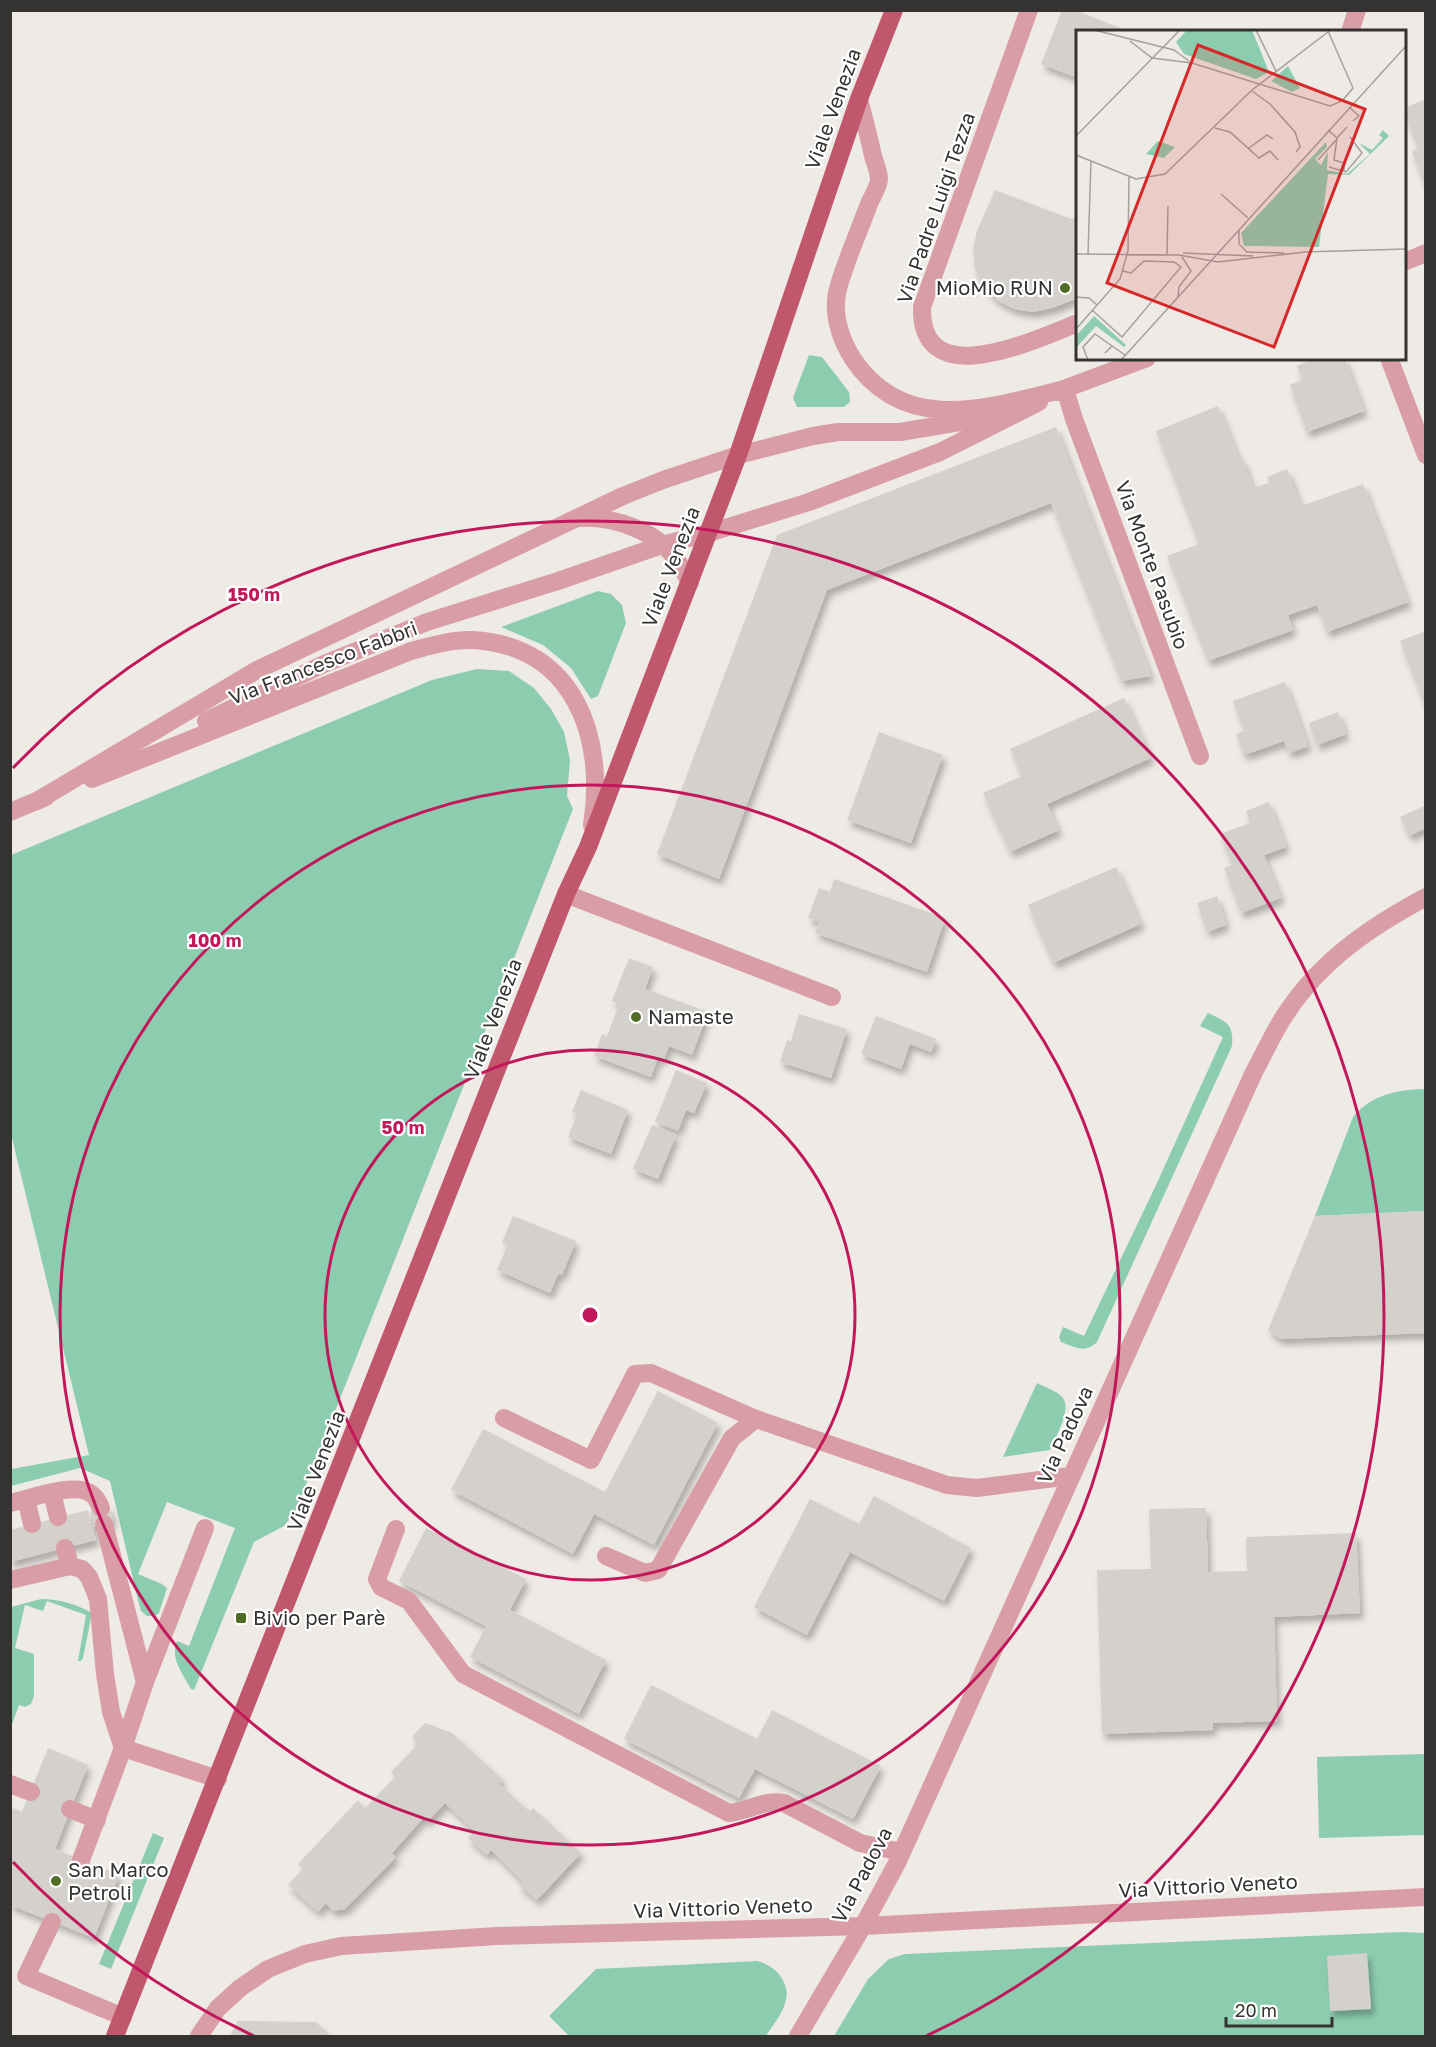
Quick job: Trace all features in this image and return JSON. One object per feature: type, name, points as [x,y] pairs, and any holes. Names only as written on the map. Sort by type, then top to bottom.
[{"type":"main road","name":"Viale Venezia","points":[[116,2037],[566,894],[588,847],[690,583],[738,455],[859,99],[894,10]]},
{"type":"street","name":"Via Padre Luigi Tezza","points":[[1029,10],[922,307],[922,320],[933,344],[942,350],[968,357],[1003,351],[1076,323]]},
{"type":"street","points":[[859,99],[879,179],[838,287],[836,310],[840,332],[864,375],[895,399],[913,406],[944,410],[984,408],[1065,389],[1142,360]]},
{"type":"street","points":[[1406,261],[1425,253]]},
{"type":"street","points":[[1390,360],[1425,454]]},
{"type":"street","name":"Via Francesco Fabbri","points":[[37,801],[257,670],[574,518],[663,480],[738,455],[813,436],[838,432],[900,432],[972,420],[1065,389]]},
{"type":"street","name":"Via Francesco Fabbri","points":[[37,801],[324,664],[416,626],[662,545],[809,502],[940,452],[1065,389]]},
{"type":"street","name":"Via Monte Pasubio","points":[[1065,389],[1074,419],[1200,756]]},
{"type":"street","name":"Via Francesco Fabbri","points":[[574,518],[596,517],[641,531],[662,545],[677,560],[690,583]]},
{"type":"street","name":"Via Francesco Fabbri","points":[[10,812],[411,651],[471,640],[499,643],[525,653],[542,663],[562,681],[577,704],[588,733],[596,774],[596,798],[588,847]]},
{"type":"street","points":[[566,894],[832,997]]},
{"type":"street","name":"Via Padova","points":[[798,2037],[863,1926],[901,1852],[1249,1083],[1285,1015],[1312,981],[1345,947],[1388,918],[1425,897]]},
{"type":"street","points":[[504,1418],[591,1460],[635,1374],[651,1373],[756,1419],[947,1485],[977,1488],[1071,1476]]},
{"type":"street","points":[[606,1556],[645,1573],[658,1570],[732,1438],[756,1419]]},
{"type":"street","points":[[32,1524],[18,1501],[81,1489],[96,1497],[145,1682]]},
{"type":"street","points":[[52,1493],[58,1517]]},
{"type":"street","points":[[81,1860],[145,1682],[205,1528]]},
{"type":"street","points":[[396,1529],[377,1579],[381,1587],[409,1601],[463,1674],[729,1812],[741,1812],[772,1800],[784,1803],[860,1843],[901,1852]]},
{"type":"street","points":[[65,1548],[70,1566]]},
{"type":"street","points":[[15,1573],[42,1563],[70,1566],[82,1569],[95,1587],[111,1712],[123,1748]]},
{"type":"street","points":[[123,1748],[218,1779]]},
{"type":"street","points":[[10,1784],[31,1792]]},
{"type":"street","points":[[70,1809],[97,1820]]},
{"type":"street","name":"Via Vittorio Veneto","points":[[199,2037],[218,2008],[240,1988],[268,1969],[305,1954],[341,1946],[497,1936],[863,1926],[1425,1897]]},
{"type":"street","points":[[52,1922],[26,1977],[123,2017]]},
{"type":"green space","points":[[809,355],[822,357],[849,392],[850,402],[844,407],[797,407],[793,398]]},
{"type":"green space","points":[[598,591],[611,594],[622,605],[626,623],[598,696],[591,699],[571,668],[543,645],[501,627]]},
{"type":"green space","points":[[477,669],[509,671],[534,688],[551,709],[564,732],[570,760],[567,796],[573,809],[296,1510],[284,1526],[254,1542],[194,1690],[191,1689],[178,1665],[175,1647],[177,1641],[189,1646],[235,1528],[167,1502],[138,1574],[167,1588],[159,1613],[155,1616],[147,1616],[141,1611],[110,1481],[80,1468],[11,1486],[11,1469],[89,1455],[11,1134],[11,855],[432,680]]},
{"type":"green space","points":[[1208,1013],[1228,1025],[1232,1033],[1232,1046],[1097,1342],[1084,1349],[1061,1342],[1059,1337],[1063,1327],[1084,1336],[1223,1037],[1200,1026]]},
{"type":"green space","points":[[1425,1089],[1425,1211],[1315,1216],[1353,1117],[1360,1109],[1377,1098],[1395,1092]]},
{"type":"green space","points":[[1037,1383],[1057,1393],[1065,1402],[1062,1423],[1056,1438],[1050,1450],[1003,1457]]},
{"type":"green space","points":[[41,1599],[67,1603],[92,1613],[83,1658],[78,1661],[86,1615],[47,1601],[43,1611],[25,1605],[15,1648],[34,1654],[34,1696],[31,1704],[25,1707],[19,1705],[11,1727],[11,1607]]},
{"type":"green space","points":[[1425,1754],[1425,1835],[1319,1838],[1317,1757]]},
{"type":"green space","points":[[153,1833],[164,1838],[111,1969],[99,1964]]},
{"type":"green space","points":[[1401,1932],[1425,1933],[1425,2036],[834,2036],[868,1979],[889,1959],[905,1954]]},
{"type":"green space","points":[[757,1961],[776,1971],[784,1982],[787,1996],[784,2007],[766,2036],[569,2036],[549,2016],[596,1969]]},
{"type":"building","points":[[1062,10],[1075,10],[1125,30],[1076,30],[1076,77],[1041,64]]},
{"type":"building","points":[[1426,99],[1426,186],[1412,152],[1418,148],[1406,118],[1406,107]]},
{"type":"building","points":[[995,190],[1071,219],[1076,217],[1076,299],[1033,312],[1014,309],[997,300],[983,286],[975,269],[973,249],[977,231]]},
{"type":"building","points":[[1310,360],[1345,360],[1364,411],[1307,432],[1290,385],[1302,380],[1297,366]]},
{"type":"building","points":[[1218,406],[1253,488],[1269,483],[1267,477],[1287,469],[1301,506],[1363,484],[1408,602],[1327,632],[1317,605],[1288,615],[1293,630],[1208,661],[1167,556],[1199,544],[1156,431]]},
{"type":"building","points":[[1056,427],[1151,676],[1121,681],[1051,503],[827,590],[719,879],[657,854],[777,535]]},
{"type":"building","points":[[1426,631],[1426,706],[1425,706],[1400,641]]},
{"type":"building","points":[[1285,682],[1308,746],[1289,753],[1284,741],[1244,755],[1236,734],[1244,731],[1233,701]]},
{"type":"building","points":[[1124,698],[1151,758],[1047,804],[1059,830],[1010,852],[983,793],[1022,776],[1010,749]]},
{"type":"building","points":[[1338,712],[1346,734],[1317,745],[1309,723]]},
{"type":"building","points":[[879,732],[943,755],[911,843],[847,820]]},
{"type":"building","points":[[1269,802],[1286,847],[1264,855],[1281,898],[1241,913],[1224,868],[1232,865],[1220,834],[1250,823],[1246,811]]},
{"type":"building","points":[[1426,805],[1426,828],[1409,836],[1400,817]]},
{"type":"building","points":[[1116,867],[1141,924],[1053,963],[1028,905]]},
{"type":"building","points":[[834,879],[945,918],[927,972],[815,933],[819,922],[808,918],[819,888],[830,892]]},
{"type":"building","points":[[1217,896],[1226,925],[1207,932],[1197,903]]},
{"type":"building","points":[[629,958],[653,967],[645,989],[708,1012],[692,1055],[669,1046],[664,1059],[658,1057],[651,1077],[594,1056],[602,1034],[607,1036],[619,1004],[612,1001]]},
{"type":"building","points":[[799,1014],[847,1029],[831,1078],[780,1062],[787,1040],[791,1041]]},
{"type":"building","points":[[876,1016],[936,1039],[931,1052],[910,1044],[901,1069],[861,1054]]},
{"type":"building","points":[[676,1070],[707,1083],[694,1113],[686,1110],[678,1131],[655,1122]]},
{"type":"building","points":[[581,1090],[628,1110],[611,1154],[568,1137],[577,1114],[572,1112]]},
{"type":"building","points":[[652,1125],[676,1135],[658,1179],[633,1169]]},
{"type":"building","points":[[1426,1211],[1426,1333],[1280,1339],[1268,1330],[1315,1216]]},
{"type":"building","points":[[513,1216],[576,1241],[562,1275],[558,1274],[550,1293],[497,1270],[508,1244],[502,1242]]},
{"type":"building","points":[[658,1391],[718,1423],[654,1545],[594,1514],[573,1554],[451,1490],[483,1429],[605,1492]]},
{"type":"building","points":[[874,1496],[971,1548],[944,1601],[850,1552],[807,1635],[754,1607],[810,1499],[859,1524]]},
{"type":"building","points":[[109,1506],[113,1522],[94,1527],[90,1511]]},
{"type":"building","points":[[1206,1508],[1208,1572],[1247,1571],[1246,1537],[1356,1533],[1360,1613],[1274,1617],[1277,1721],[1213,1723],[1213,1730],[1102,1734],[1097,1570],[1151,1569],[1149,1509]]},
{"type":"building","points":[[88,1510],[96,1540],[10,1562],[10,1530]]},
{"type":"building","points":[[426,1528],[526,1579],[510,1610],[606,1660],[579,1714],[470,1657],[486,1626],[399,1581]]},
{"type":"building","points":[[651,1685],[757,1739],[772,1710],[881,1766],[853,1819],[755,1769],[739,1798],[624,1739]]},
{"type":"building","points":[[425,1723],[452,1733],[503,1780],[499,1784],[530,1812],[533,1808],[581,1853],[537,1900],[518,1884],[522,1881],[491,1850],[487,1855],[468,1838],[475,1831],[445,1803],[428,1821],[424,1817],[392,1853],[396,1857],[345,1909],[333,1911],[326,1903],[318,1912],[288,1885],[303,1869],[298,1864],[358,1800],[365,1808],[395,1777],[391,1772],[418,1744],[412,1737]]},
{"type":"building","points":[[48,1748],[88,1765],[55,1849],[119,1875],[94,1938],[10,1905],[10,1807],[22,1812]]},
{"type":"building","points":[[1367,1953],[1371,2009],[1330,2011],[1327,1956]]},
{"type":"building","points":[[238,2021],[316,2022],[330,2036],[230,2036]]},
{"type":"place","name":"MioMio RUN","points":[[1065,288]]},
{"type":"place","name":"Namaste","points":[[636,1017]]},
{"type":"place","name":"Bivio per Parè","points":[[241,1618]]},
{"type":"place","name":"San Marco Petroli","points":[[56,1881]]}]
